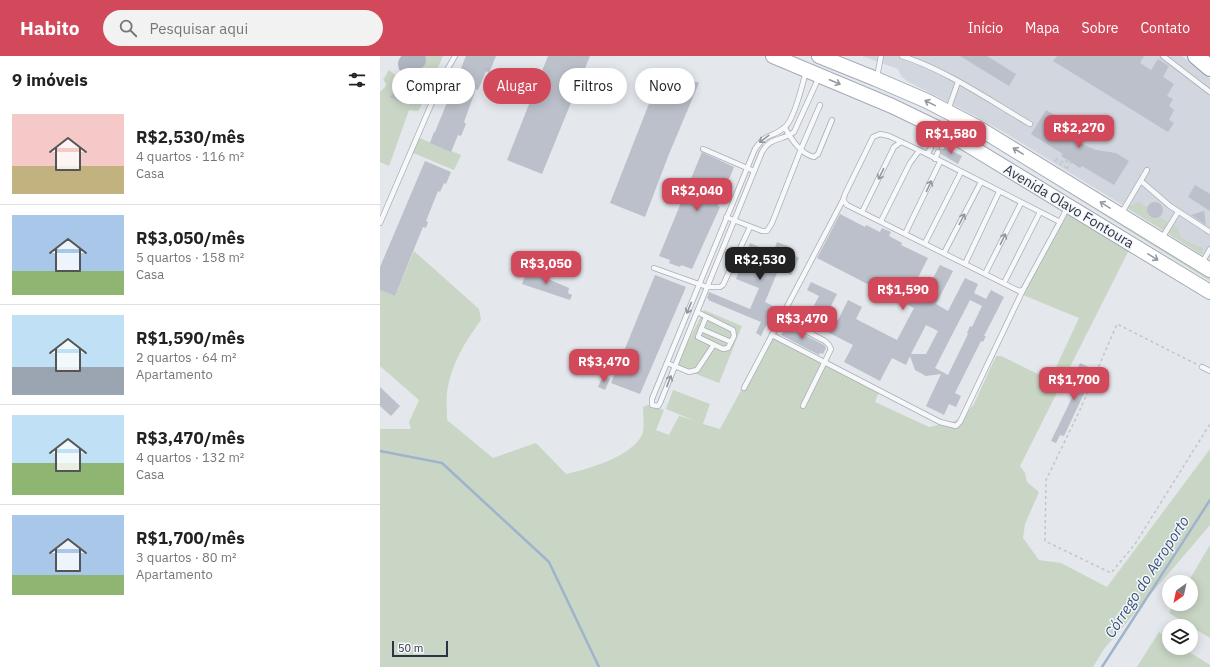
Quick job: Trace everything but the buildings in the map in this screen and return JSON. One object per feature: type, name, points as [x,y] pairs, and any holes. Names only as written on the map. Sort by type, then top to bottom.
[{"type":"highway","points":[[1196,56],[1210,68]]},
{"type":"main road","name":"Avenida Olavo Fontoura","points":[[773,56],[892,106],[945,132],[1210,292]]},
{"type":"main road","name":"Avenida Olavo Fontoura","points":[[819,56],[876,79],[977,127],[1205,267]]},
{"type":"main road","points":[[945,132],[959,125],[977,127]]},
{"type":"lane","points":[[380,223],[443,77],[455,56]]},
{"type":"lane","points":[[876,79],[881,56]]},
{"type":"lane","points":[[902,56],[919,62],[958,82],[1030,124]]},
{"type":"lane","points":[[1163,56],[1210,92]]},
{"type":"lane","points":[[813,72],[794,132],[790,136],[770,142],[765,146],[660,403],[658,406],[652,405],[652,399],[747,168],[760,142],[765,137],[785,128],[788,124],[802,88],[813,72]]},
{"type":"lane","points":[[948,112],[958,82]]},
{"type":"lane","points":[[726,217],[750,227],[767,231],[770,227],[820,105]]},
{"type":"lane","points":[[785,128],[801,149],[810,156],[814,157],[818,154],[832,120]]},
{"type":"lane","points":[[934,143],[945,132]]},
{"type":"lane","points":[[942,147],[945,132]]},
{"type":"lane","points":[[744,388],[843,200],[873,137],[880,134],[889,136],[1060,222]]},
{"type":"lane","points":[[862,212],[892,150],[901,142]]},
{"type":"lane","points":[[927,154],[931,148]]},
{"type":"lane","points":[[703,149],[754,171]]},
{"type":"lane","points":[[881,221],[910,163],[919,151]]},
{"type":"lane","points":[[935,159],[938,152]]},
{"type":"lane","points":[[905,234],[940,162]]},
{"type":"lane","points":[[1120,215],[1148,170]]},
{"type":"lane","points":[[925,243],[961,172]]},
{"type":"lane","points":[[1141,181],[1178,212],[1210,232]]},
{"type":"lane","points":[[944,253],[981,182]]},
{"type":"lane","points":[[737,191],[745,195]]},
{"type":"lane","points":[[965,264],[999,192]]},
{"type":"lane","points":[[843,200],[847,205],[1019,291],[1023,290]]},
{"type":"lane","points":[[985,274],[1021,203]]},
{"type":"lane","points":[[772,335],[940,422],[956,426],[960,422],[1023,290],[1068,207]]},
{"type":"lane","points":[[1004,283],[1040,212]]},
{"type":"lane","points":[[1161,240],[1178,212]]},
{"type":"lane","points":[[654,268],[707,287],[716,288],[723,285],[750,227]]},
{"type":"lane","points":[[1205,267],[1210,249]]},
{"type":"lane","points":[[697,312],[733,330],[734,336],[726,350],[713,346],[698,337],[706,317]]},
{"type":"lane","points":[[781,318],[825,341],[831,349],[804,406]]},
{"type":"lane","points":[[701,329],[731,342]]},
{"type":"lane","points":[[667,363],[689,372],[697,370],[713,346]]},
{"type":"lane","points":[[1202,367],[1210,371]]},
{"type":"path","points":[[1066,171],[1071,163],[1066,161],[1064,163],[1055,158],[1054,160],[1067,168]]},
{"type":"path","points":[[1202,367],[1117,324],[1079,412],[1046,480],[1044,541],[1111,573],[1135,544],[1210,424]]},
{"type":"shaded area","points":[[862,56],[1182,56],[1210,79],[1210,259],[1007,134],[907,81],[901,76],[898,69]]},
{"type":"green space","points":[[418,56],[443,56],[438,68],[414,68]]},
{"type":"green space","points":[[389,70],[392,72],[392,104],[422,104],[418,111],[409,110],[389,166],[380,162],[380,92],[385,87],[386,83],[383,80]]},
{"type":"green space","points":[[417,137],[461,155],[454,170],[411,152]]},
{"type":"green space","points":[[1003,152],[1210,279],[1210,281]]},
{"type":"green space","points":[[1139,202],[1147,207],[1149,217],[1155,219],[1160,217],[1167,222],[1168,224],[1164,231],[1127,208]]},
{"type":"green space","points":[[1064,212],[1129,250],[1020,466],[1025,473],[1027,482],[1039,492],[1025,524],[1023,538],[1039,560],[1061,563],[1107,587],[1210,449],[1210,525],[1167,575],[1162,575],[1162,581],[1104,649],[1093,667],[380,667],[380,429],[411,429],[409,422],[419,400],[380,366],[380,290],[395,296],[414,251],[479,309],[481,320],[464,345],[455,363],[449,382],[447,392],[447,420],[493,458],[536,443],[566,474],[608,461],[629,450],[636,443],[643,432],[643,407],[648,405],[664,410],[656,430],[669,435],[679,416],[693,420],[666,409],[673,390],[710,404],[703,424],[720,429],[770,337],[879,392],[875,402],[929,427],[955,421],[967,413],[974,404],[996,356],[1001,356],[1050,380],[1079,318],[1023,295]]},
{"type":"green space","points":[[1171,226],[1177,227],[1181,237],[1186,241],[1203,248],[1202,255],[1167,233]]},
{"type":"green space","points":[[704,310],[742,326],[719,383],[676,366]]},
{"type":"green space","points":[[1210,545],[1210,638],[1198,631],[1198,619],[1179,619],[1169,613],[1170,611],[1198,611],[1198,575],[1192,575]]},
{"type":"green space","points":[[1159,632],[1162,634],[1162,655],[1194,655],[1210,665],[1210,667],[1137,667]]},
{"type":"waterway","points":[[380,451],[442,463],[549,562],[599,667]]},
{"type":"waterway","name":"Córrego do Aeroporto","points":[[1102,667],[1210,500]]},
{"type":"taxiway","points":[[410,68],[408,64],[411,60],[416,60]]}]
